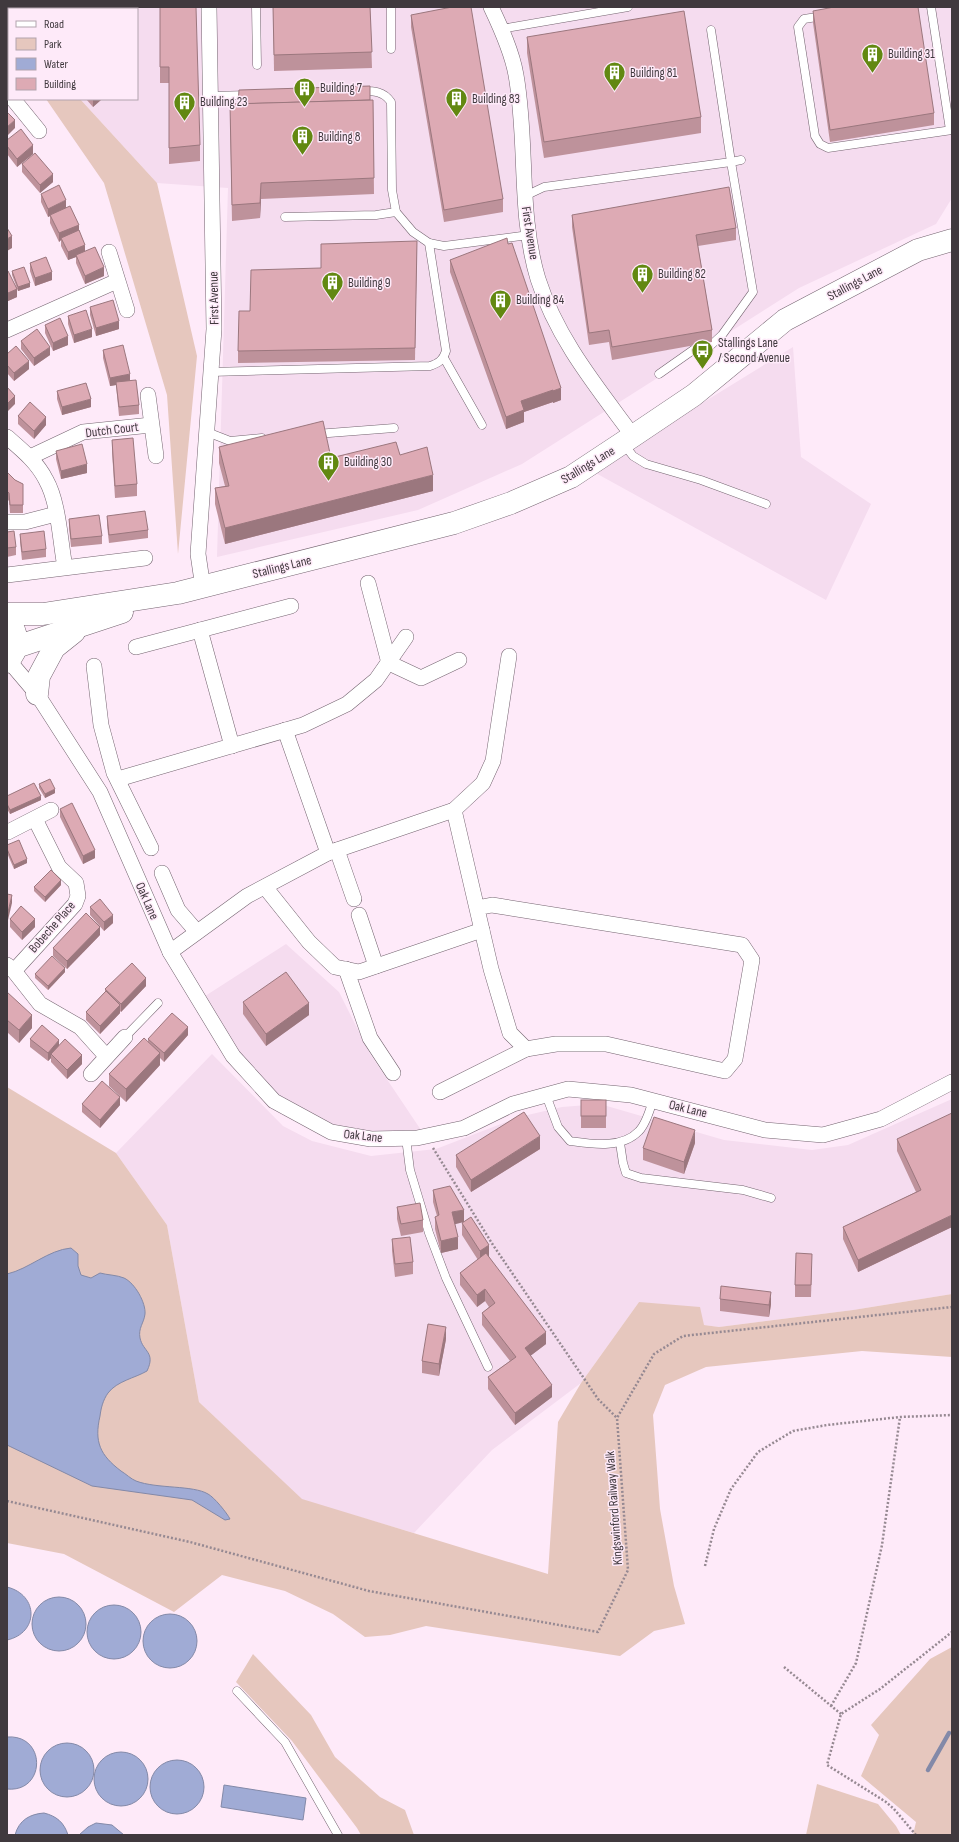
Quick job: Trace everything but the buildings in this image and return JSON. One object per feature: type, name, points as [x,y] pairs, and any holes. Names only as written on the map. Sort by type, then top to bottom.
[{"type":"main road","name":"Stallings Lane","points":[[178,593],[203,588],[454,523],[511,503],[571,477],[694,395],[785,320],[918,250],[952,240]]},
{"type":"main road","points":[[7,614],[43,614],[178,593]]},
{"type":"main road","points":[[11,657],[83,625],[178,593]]},
{"type":"main road","points":[[7,620],[15,631],[11,657]]},
{"type":"main road","points":[[37,694],[39,676],[54,648],[83,625]]},
{"type":"street","name":"First Avenue","points":[[203,588],[198,554],[214,329],[209,7]]},
{"type":"street","name":"First Avenue","points":[[491,7],[501,29],[515,73],[519,97],[529,235],[538,279],[550,313],[562,336],[628,440]]},
{"type":"street","points":[[14,100],[39,131]]},
{"type":"street","points":[[109,252],[127,310]]},
{"type":"street","points":[[8,327],[117,281]]},
{"type":"street","points":[[148,395],[156,456]]},
{"type":"street","name":"Dutch Court","points":[[30,456],[83,432],[151,425]]},
{"type":"street","points":[[7,437],[30,456],[46,480],[51,492],[56,514],[64,567]]},
{"type":"street","points":[[7,522],[25,522],[56,514]]},
{"type":"street","points":[[7,575],[145,558]]},
{"type":"street","points":[[368,582],[389,662],[420,678],[459,660]]},
{"type":"street","points":[[136,647],[292,606]]},
{"type":"street","points":[[200,630],[232,746]]},
{"type":"street","points":[[118,780],[303,725],[347,704],[376,680],[406,637]]},
{"type":"street","points":[[170,952],[246,896],[333,851],[454,810],[483,783],[493,761],[508,656]]},
{"type":"street","name":"Oak Lane","points":[[11,657],[37,694],[100,792],[170,952],[233,1056],[274,1101],[331,1132],[372,1139],[425,1136],[464,1128],[513,1104],[568,1089],[631,1095],[765,1130],[823,1135],[880,1119],[952,1082]]},
{"type":"street","points":[[94,666],[101,724],[118,780],[151,848]]},
{"type":"street","points":[[285,730],[354,900]]},
{"type":"street","points":[[7,833],[51,810]]},
{"type":"street","points":[[454,810],[491,969],[510,1033],[526,1050]]},
{"type":"street","name":"Bobeche Place","points":[[10,968],[75,904],[78,896],[76,883],[59,867],[35,819]]},
{"type":"street","points":[[162,873],[178,910],[197,932]]},
{"type":"street","points":[[265,886],[309,942],[335,967],[359,972],[482,930]]},
{"type":"street","points":[[440,1092],[526,1050],[556,1044],[606,1044],[724,1071],[735,1059],[752,960],[742,945],[492,905],[477,908]]},
{"type":"street","points":[[359,915],[376,966]]},
{"type":"street","points":[[10,968],[40,1004],[80,1027],[106,1056]]},
{"type":"street","points":[[346,969],[370,1038],[393,1073]]},
{"type":"street","points":[[92,1074],[106,1056],[125,1037]]},
{"type":"lane","points":[[256,7],[257,65]]},
{"type":"lane","points":[[391,7],[391,49]]},
{"type":"lane","points":[[501,29],[628,7]]},
{"type":"lane","points":[[834,14],[804,20],[798,27],[815,136],[820,144],[828,148],[951,130],[931,7]]},
{"type":"lane","points":[[659,374],[696,348],[710,346],[722,335],[753,292],[711,30]]},
{"type":"lane","points":[[352,91],[375,90],[387,96],[391,102],[392,190],[396,212],[413,232],[429,243],[450,246],[529,235]]},
{"type":"lane","points":[[210,96],[258,94]]},
{"type":"lane","points":[[525,196],[544,187],[741,160]]},
{"type":"lane","points":[[285,217],[376,215],[396,212]]},
{"type":"lane","points":[[429,243],[446,350],[444,358],[482,425]]},
{"type":"lane","points":[[211,372],[430,366],[444,358]]},
{"type":"lane","points":[[308,435],[394,428]]},
{"type":"lane","points":[[207,432],[230,441],[269,438]]},
{"type":"lane","points":[[628,440],[633,456],[646,464],[701,480],[766,504]]},
{"type":"lane","points":[[125,1037],[158,1003]]},
{"type":"lane","points":[[546,1095],[558,1127],[570,1141],[588,1143],[620,1143],[639,1131],[653,1100]]},
{"type":"lane","points":[[406,1138],[410,1170],[446,1278],[488,1368]]},
{"type":"lane","points":[[620,1143],[626,1173],[641,1178],[743,1190],[771,1198]]},
{"type":"lane","points":[[237,1691],[285,1742],[338,1835]]},
{"type":"path","points":[[425,1136],[493,1245],[598,1399],[617,1418],[654,1354],[683,1336],[952,1307]]},
{"type":"path","points":[[705,1566],[714,1529],[731,1489],[758,1452],[793,1431],[827,1425],[900,1416],[952,1415]]},
{"type":"path","points":[[831,1706],[856,1663],[882,1545],[900,1416]]},
{"type":"path","name":"Kingswinford Railway Walk","points":[[7,1501],[190,1542],[369,1591],[598,1632],[628,1570],[617,1418]]},
{"type":"path","points":[[916,1835],[894,1809],[886,1802],[827,1765],[841,1714],[880,1689],[952,1632]]},
{"type":"path","points":[[784,1667],[841,1714]]},
{"type":"shaded area","points":[[7,7],[952,7],[952,198],[936,224],[799,288],[522,464],[418,510],[217,557],[228,188],[157,183],[81,100],[138,100],[138,8],[8,8],[8,19]]},
{"type":"shaded area","points":[[793,347],[801,457],[871,504],[826,600],[592,471]]},
{"type":"shaded area","points":[[286,944],[339,992],[370,1054],[425,1136],[331,1132],[274,1101],[199,1000]]},
{"type":"shaded area","points":[[212,1054],[283,1126],[312,1141],[371,1156],[436,1149],[519,1117],[562,1107],[600,1104],[724,1140],[812,1150],[848,1145],[952,1099],[952,1294],[853,1310],[719,1327],[704,1325],[639,1302],[581,1383],[492,1450],[414,1533],[302,1500],[199,1402],[167,1225],[116,1153]]},
{"type":"green space","points":[[7,18],[8,54],[7,52]]},
{"type":"green space","points":[[47,100],[81,100],[157,183],[197,356],[178,554],[167,395],[104,183]]},
{"type":"green space","points":[[7,1087],[116,1153],[167,1225],[199,1402],[302,1499],[548,1574],[558,1422],[581,1383],[639,1302],[700,1307],[704,1325],[719,1327],[853,1310],[952,1294],[952,1357],[862,1351],[706,1367],[665,1385],[653,1415],[660,1509],[674,1586],[685,1624],[654,1631],[620,1656],[426,1626],[390,1635],[365,1637],[333,1614],[285,1591],[222,1575],[174,1612],[64,1554],[7,1543]]},
{"type":"green space","points":[[952,1647],[952,1835],[913,1835],[916,1822],[861,1776],[879,1735],[871,1725],[930,1659]]},
{"type":"green space","points":[[253,1654],[311,1715],[335,1757],[380,1797],[405,1810],[414,1835],[361,1835],[292,1741],[236,1682]]},
{"type":"green space","points":[[817,1784],[878,1804],[896,1826],[901,1835],[806,1835]]},
{"type":"water","points":[[71,1248],[78,1254],[78,1266],[81,1275],[91,1278],[100,1273],[124,1278],[136,1289],[142,1299],[145,1310],[140,1328],[140,1338],[150,1356],[149,1365],[147,1371],[116,1385],[105,1398],[102,1404],[98,1425],[98,1441],[100,1447],[108,1459],[130,1478],[154,1485],[201,1491],[214,1498],[230,1519],[225,1520],[192,1500],[92,1486],[7,1445],[7,1274],[15,1272],[54,1252]]},
{"type":"water","points":[[7,1587],[18,1591],[25,1598],[30,1605],[31,1614],[30,1622],[25,1630],[18,1636],[7,1640]]},
{"type":"water","points":[[59,1597],[69,1599],[78,1605],[84,1614],[86,1624],[84,1634],[78,1643],[69,1649],[59,1651],[49,1649],[40,1643],[34,1634],[32,1624],[34,1614],[40,1605],[49,1599]]},
{"type":"water","points":[[114,1605],[124,1607],[133,1613],[139,1622],[141,1632],[139,1642],[133,1651],[124,1657],[114,1659],[104,1657],[95,1651],[89,1642],[87,1632],[89,1622],[95,1613],[104,1607]]},
{"type":"water","points":[[170,1614],[180,1616],[189,1622],[195,1631],[197,1641],[195,1651],[189,1660],[180,1666],[170,1668],[160,1666],[151,1660],[145,1651],[143,1641],[145,1631],[151,1622],[160,1616]]},
{"type":"water","points":[[7,1737],[20,1739],[29,1744],[35,1753],[37,1763],[35,1774],[29,1782],[20,1788],[7,1789]]},
{"type":"water","points":[[67,1743],[77,1745],[86,1751],[92,1760],[94,1770],[92,1780],[86,1789],[77,1795],[67,1797],[57,1795],[48,1789],[42,1780],[40,1770],[42,1760],[48,1751],[57,1745]]},
{"type":"water","points":[[121,1752],[131,1754],[140,1760],[146,1769],[148,1779],[146,1789],[140,1798],[131,1804],[121,1806],[111,1804],[102,1798],[96,1789],[94,1779],[96,1769],[102,1760],[111,1754]]},
{"type":"water","points":[[177,1760],[187,1762],[196,1768],[202,1777],[204,1787],[202,1797],[196,1806],[187,1812],[177,1814],[167,1812],[158,1806],[152,1797],[150,1787],[152,1777],[158,1768],[167,1762]]},
{"type":"water","points":[[224,1785],[306,1798],[303,1820],[221,1807]]},
{"type":"water","points":[[44,1813],[59,1820],[64,1826],[68,1835],[15,1835],[19,1825],[22,1822],[30,1816]]},
{"type":"water","points":[[96,1823],[112,1825],[124,1835],[79,1835],[88,1827]]},
{"type":"waterway","points":[[928,1770],[949,1733]]},
{"type":"place","name":"Building 31","points":[[873,74]]},
{"type":"place","name":"Building 81","points":[[614,92]]},
{"type":"place","name":"Building 7","points":[[304,108]]},
{"type":"place","name":"Building 83","points":[[457,118]]},
{"type":"place","name":"Building 23","points":[[184,122]]},
{"type":"place","name":"Building 8","points":[[302,156]]},
{"type":"place","name":"Building 82","points":[[643,294]]},
{"type":"place","name":"Building 9","points":[[333,302]]},
{"type":"place","name":"Building 84","points":[[501,320]]},
{"type":"place","name":"Stallings Lane / Second Avenue","points":[[702,370]]},
{"type":"place","name":"Building 30","points":[[328,482]]}]
